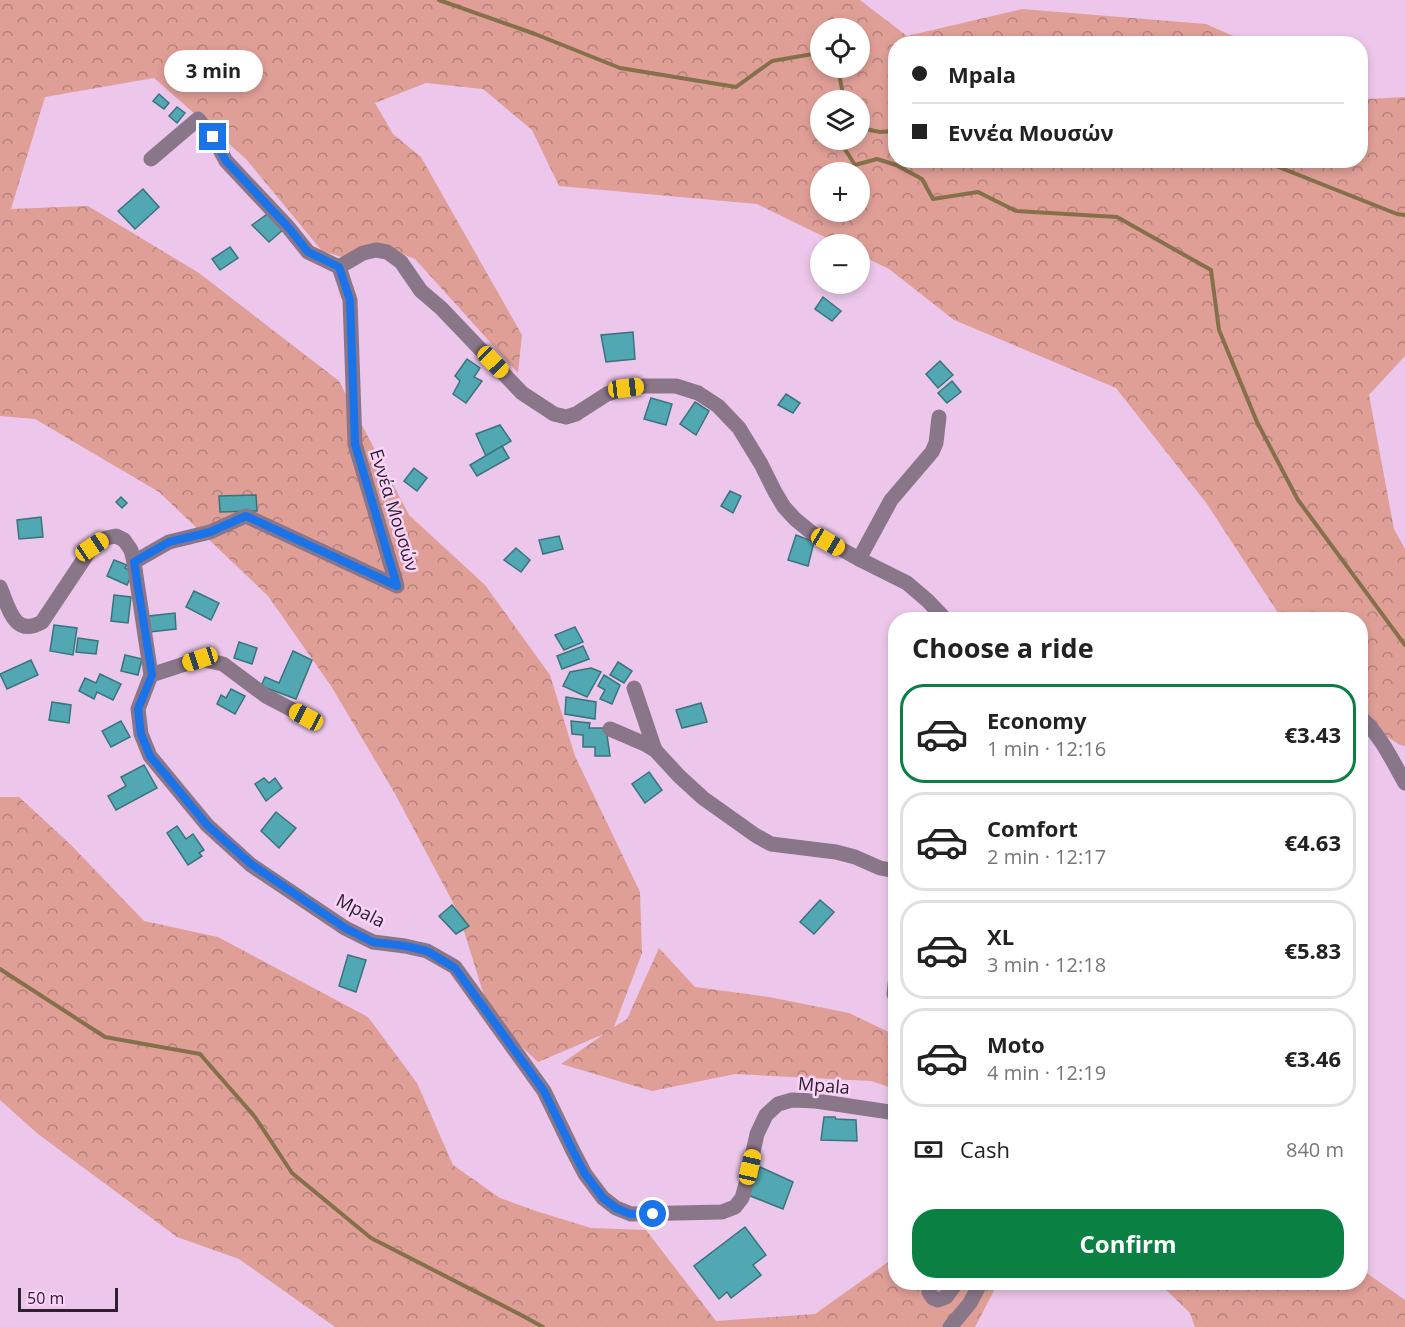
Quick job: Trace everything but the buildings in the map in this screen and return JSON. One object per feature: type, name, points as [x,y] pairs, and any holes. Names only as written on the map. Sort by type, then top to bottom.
[{"type":"street","points":[[151,159],[198,119],[213,137],[226,161],[288,227],[308,252],[339,267],[363,254],[376,250],[387,252],[401,262],[421,291],[522,393],[554,414],[566,417],[576,414],[607,394],[626,388],[676,386],[698,393],[718,406],[739,428],[779,500],[795,519],[812,533],[907,583],[938,612]]},
{"type":"street","name":"Εννέα Μουσών","points":[[134,562],[169,542],[210,532],[246,516],[397,586],[355,444],[350,300],[339,267]]},
{"type":"street","points":[[859,559],[891,500],[932,452],[936,443],[939,417]]},
{"type":"street","points":[[0,587],[14,621],[24,627],[34,627],[42,622],[92,547],[106,538],[116,536],[124,540],[131,550],[152,675],[200,659],[223,664],[266,696],[306,717]]},
{"type":"street","name":"Mpala","points":[[152,675],[138,709],[141,734],[150,756],[207,825],[251,864],[345,928],[373,942],[427,951],[455,968],[544,1091],[585,1174],[603,1198],[616,1208],[630,1214],[722,1212],[735,1207],[742,1198],[757,1134],[766,1115],[778,1104],[792,1100],[816,1101],[888,1112]]},
{"type":"street","points":[[634,688],[655,750]]},
{"type":"street","points":[[1368,723],[1387,750],[1405,783]]},
{"type":"street","points":[[610,729],[655,750],[703,798],[771,844],[836,852],[888,870]]},
{"type":"street","points":[[929,1290],[933,1298],[938,1300],[946,1296],[951,1290]]},
{"type":"street","points":[[951,1327],[970,1303],[977,1290]]},
{"type":"green space","points":[[0,0],[860,0],[907,36],[888,36],[888,168],[1368,168],[1368,98],[1405,97],[1405,356],[1369,395],[1394,529],[1405,549],[1405,746],[1368,724],[1368,612],[1277,612],[1207,504],[1116,388],[954,320],[889,269],[870,260],[870,234],[818,234],[757,204],[559,186],[532,130],[483,89],[426,83],[375,103],[393,134],[421,157],[522,335],[518,373],[415,259],[374,243],[345,258],[322,251],[246,159],[154,78],[45,97],[11,209],[88,206],[199,273],[339,381],[409,515],[485,585],[550,675],[575,756],[640,892],[642,953],[614,1027],[627,1019],[659,948],[695,987],[769,997],[849,1013],[888,1032],[888,1087],[871,1081],[735,1074],[652,1091],[561,1064],[604,1034],[538,1062],[491,1018],[458,912],[394,792],[331,686],[268,596],[159,492],[35,419],[0,416]]},
{"type":"green space","points":[[1022,9],[1206,24],[1233,36],[907,36]]},
{"type":"green space","points":[[0,797],[19,797],[70,844],[144,921],[218,937],[368,1017],[417,1083],[453,1165],[500,1198],[536,1211],[591,1228],[646,1230],[716,1321],[815,1314],[888,1262],[888,1290],[994,1290],[975,1327],[335,1327],[239,1259],[177,1237],[38,1134],[0,1100]]},
{"type":"green space","points":[[1368,1274],[1405,1300],[1405,1327],[1195,1327],[1190,1313],[1166,1290],[1368,1290]]},
{"type":"waterway","points":[[439,0],[535,34],[620,68],[736,87],[772,61],[810,55]]},
{"type":"waterway","points":[[840,78],[842,90]]},
{"type":"waterway","points":[[870,130],[888,132]]},
{"type":"waterway","points":[[845,150],[855,165],[877,159],[888,162]]},
{"type":"waterway","points":[[902,168],[922,179],[933,199],[978,192],[1016,211],[1117,217],[1211,270],[1219,330],[1257,422],[1298,500],[1405,645]]},
{"type":"waterway","points":[[1281,168],[1397,214],[1405,215]]},
{"type":"waterway","points":[[0,969],[105,1037],[200,1054],[255,1117],[292,1173],[371,1238],[543,1327]]},
{"type":"route","points":[[213,137],[226,161],[288,227],[308,252],[339,267],[350,300],[355,444],[397,586],[246,516],[210,532],[169,542],[151,552],[134,562],[152,675],[138,709],[141,734],[150,756],[207,825],[251,864],[345,928],[373,942],[427,951],[455,968],[544,1091],[585,1174],[603,1198],[616,1208],[630,1214],[653,1214]]}]
